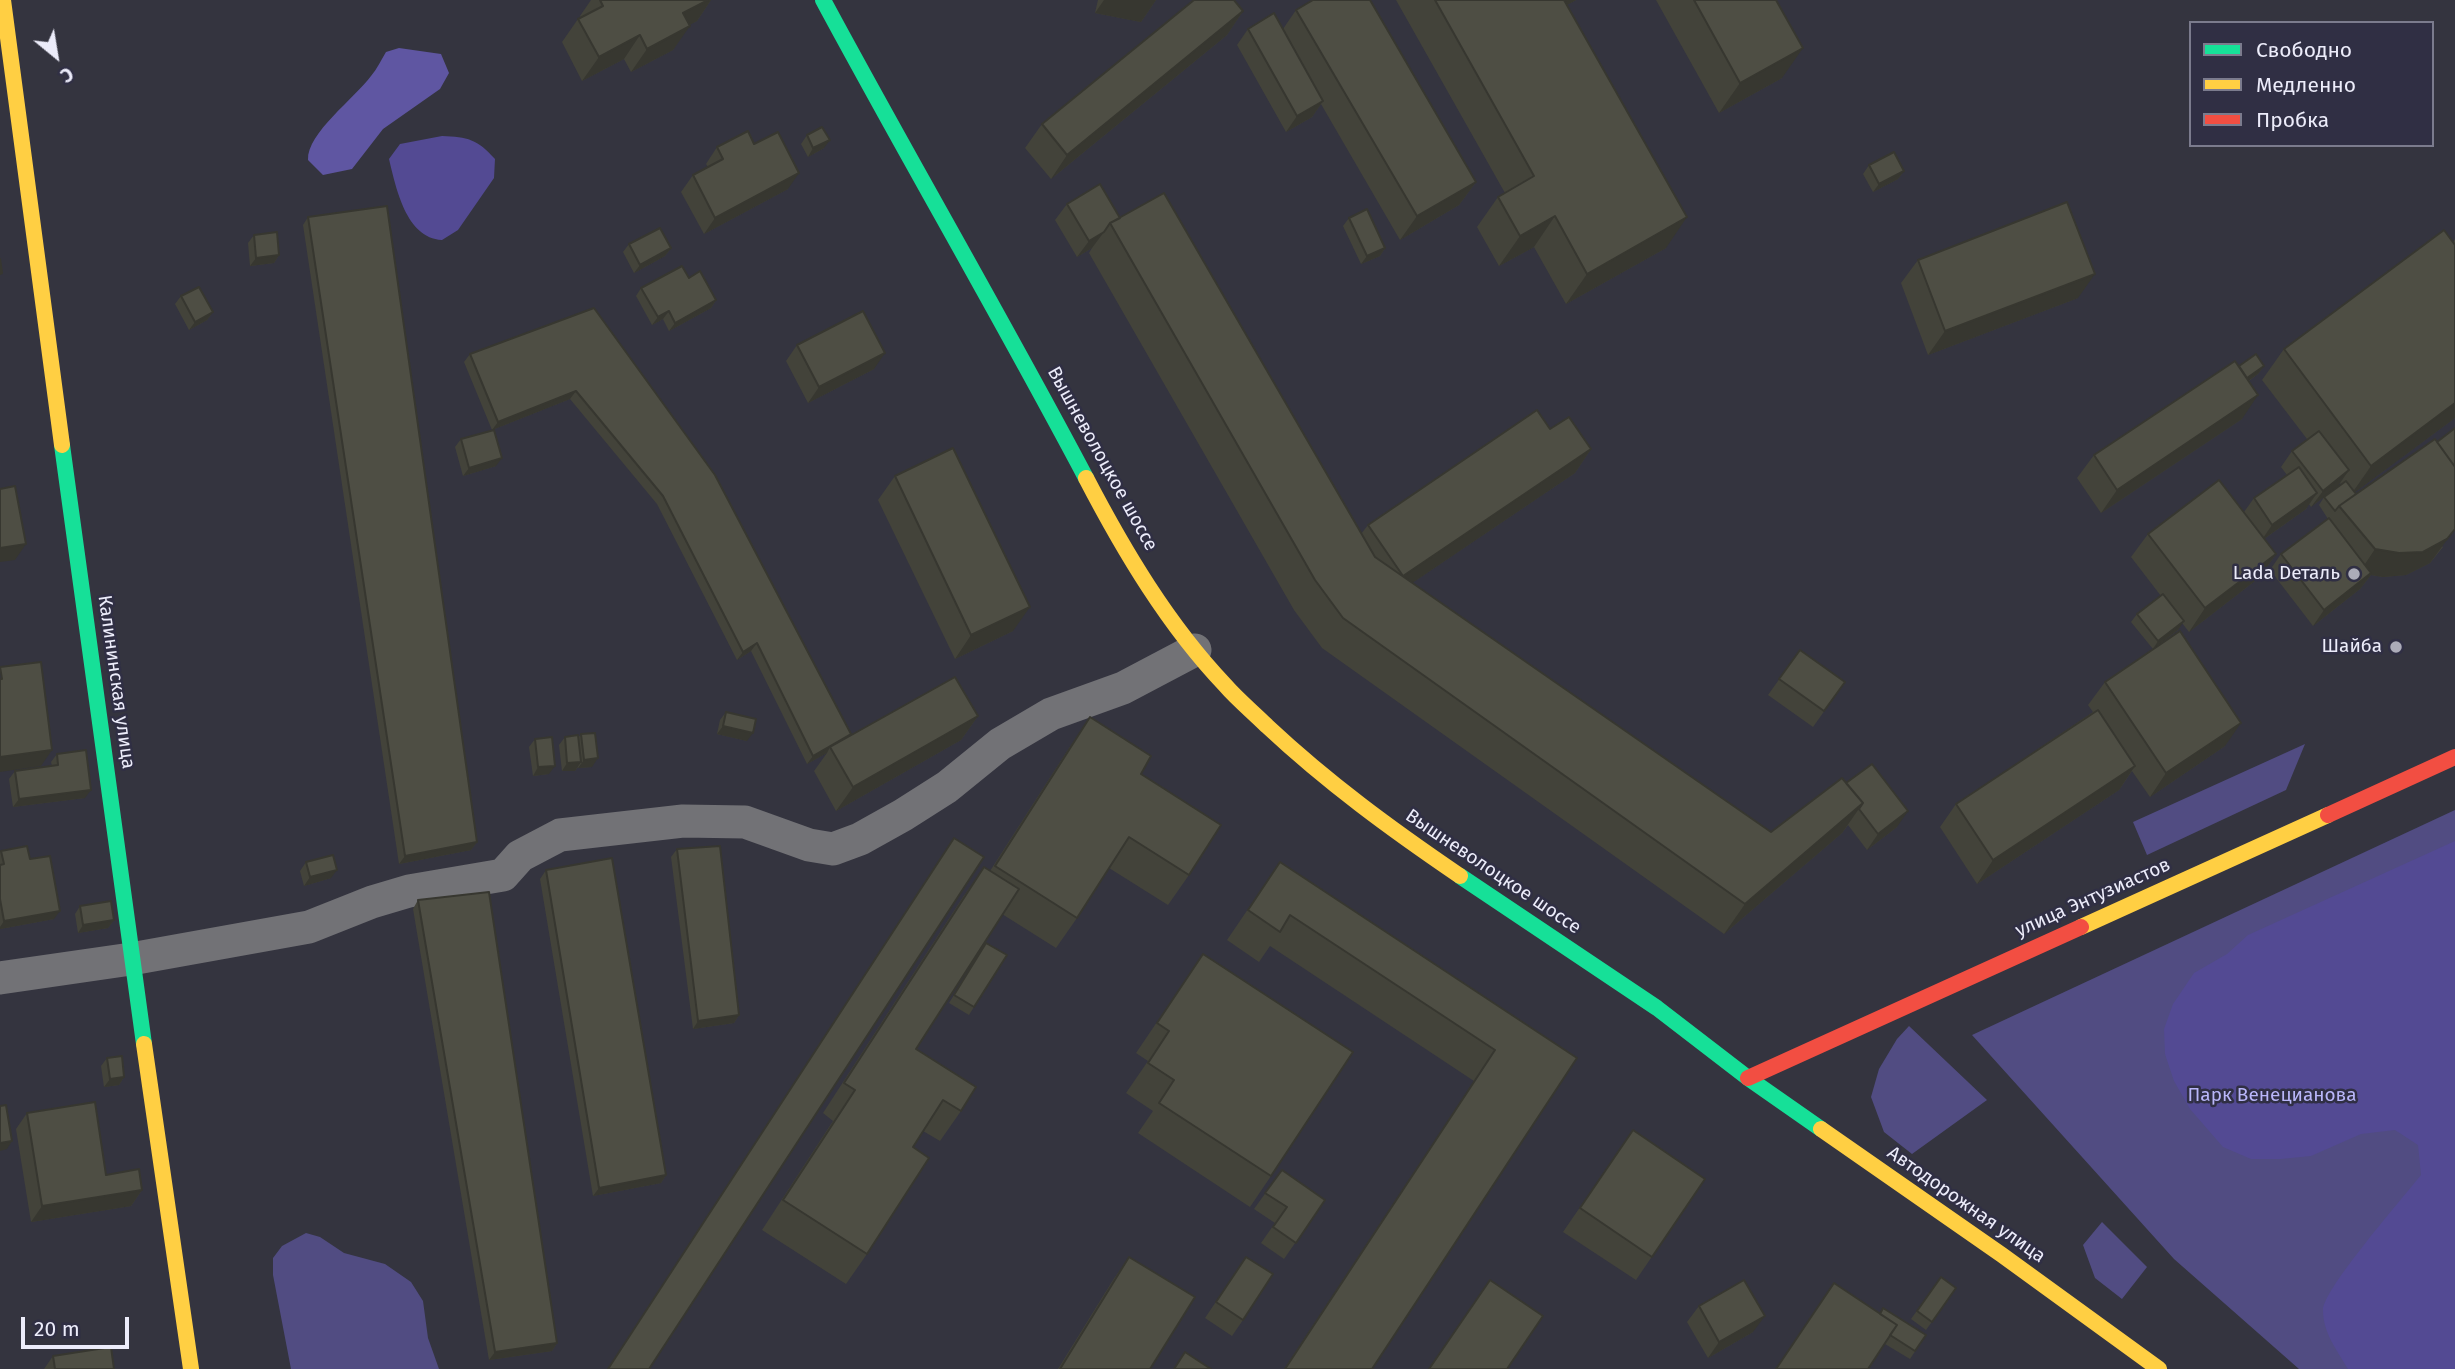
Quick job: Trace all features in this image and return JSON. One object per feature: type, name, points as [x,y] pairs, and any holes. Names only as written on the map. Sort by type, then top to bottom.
[{"type":"street","name":"Калининская улица","points":[[3,0],[131,959],[191,1369]]},
{"type":"street","name":"Вышневолоцкое шоссе","points":[[822,0],[1021,355],[1110,524],[1179,631],[1225,686],[1316,771],[1379,820],[1657,1007],[1748,1078]]},
{"type":"street","points":[[0,978],[131,959],[309,927],[372,902],[409,891],[503,875],[520,856],[560,835],[683,821],[745,822],[809,845],[833,849],[860,839],[903,815],[947,787],[1000,744],[1051,714],[1123,688],[1195,650]]},
{"type":"street","name":"улица Энтузиастов","points":[[1748,1078],[2455,757]]},
{"type":"street","name":"Автодорожная улица","points":[[1748,1078],[2002,1255],[2159,1369]]},
{"type":"green space","points":[[442,136],[471,140],[495,159],[494,178],[458,230],[442,240],[420,231],[411,221],[399,197],[389,159],[400,144]]},
{"type":"green space","points":[[2305,744],[2286,790],[2147,855],[2133,822]]},
{"type":"green space","name":"Парк Венецианова","points":[[2455,810],[2455,1369],[2299,1369],[2174,1259],[1972,1035]]},
{"type":"green space","points":[[2455,841],[2455,1369],[2348,1369],[2328,1334],[2323,1310],[2336,1283],[2421,1175],[2418,1145],[2395,1130],[2361,1134],[2311,1156],[2281,1159],[2251,1159],[2223,1147],[2190,1109],[2174,1081],[2165,1054],[2164,1029],[2173,1004],[2194,973],[2227,954],[2248,935]]},
{"type":"green space","points":[[1909,1026],[1987,1100],[1912,1154],[1884,1132],[1871,1097],[1879,1069],[1897,1039]]},
{"type":"green space","points":[[2102,1222],[2147,1267],[2122,1299],[2095,1278],[2083,1245]]},
{"type":"green space","points":[[306,1233],[320,1237],[344,1253],[385,1264],[411,1282],[423,1301],[428,1338],[439,1369],[291,1369],[273,1275],[273,1258],[282,1246]]},
{"type":"shaded area","points":[[399,48],[441,54],[449,73],[440,89],[383,129],[352,169],[323,175],[308,160],[315,139],[323,127],[364,85],[386,52]]},
{"type":"building","points":[[600,0],[708,0],[683,13],[690,26],[647,49],[640,35],[599,57],[578,19],[603,6]]},
{"type":"building","points":[[1194,0],[1234,0],[1243,11],[1067,155],[1042,124]]},
{"type":"building","points":[[1313,0],[1370,0],[1476,182],[1417,216],[1296,10]]},
{"type":"building","points":[[1435,0],[1564,0],[1687,217],[1587,274],[1555,216],[1520,236],[1498,197],[1534,176]]},
{"type":"building","points":[[1694,0],[1776,0],[1803,48],[1740,83]]},
{"type":"building","points":[[1274,13],[1323,101],[1297,116],[1248,29]]},
{"type":"building","points":[[822,127],[830,140],[813,148],[807,135]]},
{"type":"building","points":[[748,131],[754,144],[778,132],[799,173],[715,218],[693,175],[723,159],[717,147]]},
{"type":"building","points":[[1894,152],[1904,171],[1879,184],[1869,165]]},
{"type":"building","points":[[1100,184],[1120,218],[1089,241],[1067,204]]},
{"type":"building","points":[[1164,193],[1375,557],[1771,832],[1842,778],[1863,803],[1745,904],[1343,618],[1315,580],[1110,223]]},
{"type":"building","points":[[2067,202],[2095,274],[1945,331],[1918,260]]},
{"type":"building","points":[[387,206],[477,842],[405,856],[308,217]]},
{"type":"building","points":[[1367,209],[1385,248],[1367,256],[1349,218]]},
{"type":"building","points":[[660,228],[671,248],[640,265],[629,244]]},
{"type":"building","points":[[2444,230],[2455,245],[2455,403],[2371,466],[2284,349]]},
{"type":"building","points":[[277,232],[279,255],[256,258],[254,235]]},
{"type":"building","points":[[682,266],[689,278],[700,271],[716,300],[675,323],[669,311],[658,317],[641,288]]},
{"type":"building","points":[[199,287],[213,312],[195,322],[181,296]]},
{"type":"building","points":[[594,308],[715,475],[851,734],[813,756],[757,643],[743,652],[663,496],[576,391],[498,422],[470,354]]},
{"type":"building","points":[[863,311],[885,353],[819,387],[797,345]]},
{"type":"building","points":[[2256,354],[2264,366],[2247,378],[2239,366]]},
{"type":"building","points":[[2235,361],[2258,395],[2117,490],[2094,455]]},
{"type":"building","points":[[1537,410],[1550,429],[1569,417],[1591,449],[1403,576],[1368,525]]},
{"type":"building","points":[[2455,428],[2455,467],[2437,442]]},
{"type":"building","points":[[494,430],[502,458],[469,468],[461,439]]},
{"type":"building","points":[[2319,431],[2349,470],[2323,491],[2292,451]]},
{"type":"building","points":[[2435,439],[2455,467],[2455,529],[2447,539],[2423,552],[2399,553],[2375,549],[2339,506]]},
{"type":"building","points":[[953,448],[1030,607],[971,635],[895,476]]},
{"type":"building","points":[[2299,467],[2317,493],[2272,525],[2254,498]]},
{"type":"building","points":[[2219,480],[2276,554],[2205,608],[2148,534]]},
{"type":"building","points":[[2346,481],[2356,494],[2335,511],[2324,497]]},
{"type":"building","points":[[15,486],[26,544],[0,548],[0,489]]},
{"type":"building","points":[[2329,518],[2371,573],[2324,610],[2281,554]]},
{"type":"building","points":[[2163,594],[2184,621],[2158,641],[2137,614]]},
{"type":"building","points":[[2180,631],[2241,723],[2166,773],[2105,682]]},
{"type":"building","points":[[1800,650],[1845,682],[1824,711],[1779,679]]},
{"type":"building","points":[[41,662],[52,750],[0,757],[0,667]]},
{"type":"building","points":[[955,677],[978,716],[853,787],[830,747]]},
{"type":"building","points":[[2098,710],[2135,766],[1993,860],[1956,804]]},
{"type":"building","points":[[726,712],[756,719],[753,733],[723,726]]},
{"type":"building","points":[[1090,717],[1151,756],[1141,774],[1221,825],[1189,875],[1129,837],[1077,918],[995,866]]},
{"type":"building","points":[[595,733],[598,758],[584,760],[581,734]]},
{"type":"building","points":[[578,735],[581,762],[567,763],[565,737]]},
{"type":"building","points":[[552,737],[555,766],[538,767],[535,739]]},
{"type":"building","points":[[86,750],[91,790],[19,799],[15,771],[58,765],[57,754]]},
{"type":"building","points":[[1872,764],[1908,811],[1878,834],[1859,809],[1863,803],[1846,783]]},
{"type":"building","points":[[954,838],[984,857],[649,1369],[608,1369]]},
{"type":"building","points":[[27,846],[30,859],[50,856],[60,911],[4,921],[0,899],[0,865],[4,864],[1,851]]},
{"type":"building","points":[[720,846],[739,1015],[698,1021],[677,849]]},
{"type":"building","points":[[333,855],[337,870],[310,877],[306,862]]},
{"type":"building","points":[[612,858],[666,1175],[599,1188],[546,870]]},
{"type":"building","points":[[1280,862],[1577,1058],[1372,1369],[1285,1369],[1495,1050],[1290,915],[1280,932],[1248,910]]},
{"type":"building","points":[[984,867],[1019,889],[916,1049],[976,1087],[961,1111],[943,1100],[913,1147],[929,1158],[867,1254],[783,1200],[855,1090],[844,1083]]},
{"type":"building","points":[[489,892],[557,1343],[495,1352],[418,900]]},
{"type":"building","points":[[111,901],[114,920],[83,925],[80,906]]},
{"type":"building","points":[[986,943],[1007,955],[974,1007],[954,995]]},
{"type":"building","points":[[1203,954],[1353,1052],[1271,1176],[1159,1103],[1174,1080],[1148,1063],[1169,1031],[1157,1023]]},
{"type":"building","points":[[122,1056],[124,1077],[110,1079],[107,1058]]},
{"type":"building","points":[[95,1102],[106,1175],[139,1169],[142,1190],[42,1206],[27,1113]]},
{"type":"building","points":[[6,1105],[12,1141],[0,1143],[0,1106]]},
{"type":"building","points":[[1633,1130],[1705,1179],[1652,1257],[1580,1208]]},
{"type":"building","points":[[1282,1170],[1325,1200],[1296,1243],[1273,1227],[1287,1207],[1265,1193]]},
{"type":"building","points":[[1129,1257],[1195,1297],[1150,1369],[1060,1369]]},
{"type":"building","points":[[1246,1257],[1273,1274],[1243,1320],[1216,1302]]},
{"type":"building","points":[[1941,1277],[1956,1288],[1932,1322],[1917,1311]]},
{"type":"building","points":[[1490,1280],[1543,1316],[1507,1369],[1429,1369]]},
{"type":"building","points":[[1744,1280],[1765,1316],[1719,1342],[1699,1306]]},
{"type":"building","points":[[1834,1283],[1897,1325],[1868,1369],[1776,1369]]},
{"type":"building","points":[[1883,1308],[1926,1335],[1915,1351],[1890,1335],[1897,1325],[1880,1314]]},
{"type":"building","points":[[111,1347],[114,1369],[55,1369],[53,1356]]},
{"type":"building","points":[[1185,1352],[1211,1369],[1174,1369]]},
{"type":"traffic: fast","points":[[823,0],[1086,478]]},
{"type":"traffic: fast","points":[[62,445],[144,1044]]},
{"type":"traffic: fast","points":[[1460,876],[1657,1008],[1748,1078],[1821,1129]]},
{"type":"traffic: slow","points":[[3,0],[62,445]]},
{"type":"traffic: slow","points":[[1086,478],[1148,586],[1185,638],[1230,690],[1290,747],[1337,786],[1460,876]]},
{"type":"traffic: slow","points":[[2081,927],[2328,815]]},
{"type":"traffic: slow","points":[[144,1044],[191,1369]]},
{"type":"traffic: slow","points":[[1821,1129],[2159,1369]]},
{"type":"traffic: jam","points":[[2328,815],[2455,757]]},
{"type":"traffic: jam","points":[[1748,1078],[2081,927]]},
{"type":"place","name":"Lada Dеталь","points":[[2354,574]]},
{"type":"place","name":"Шайба","points":[[2396,647]]}]
